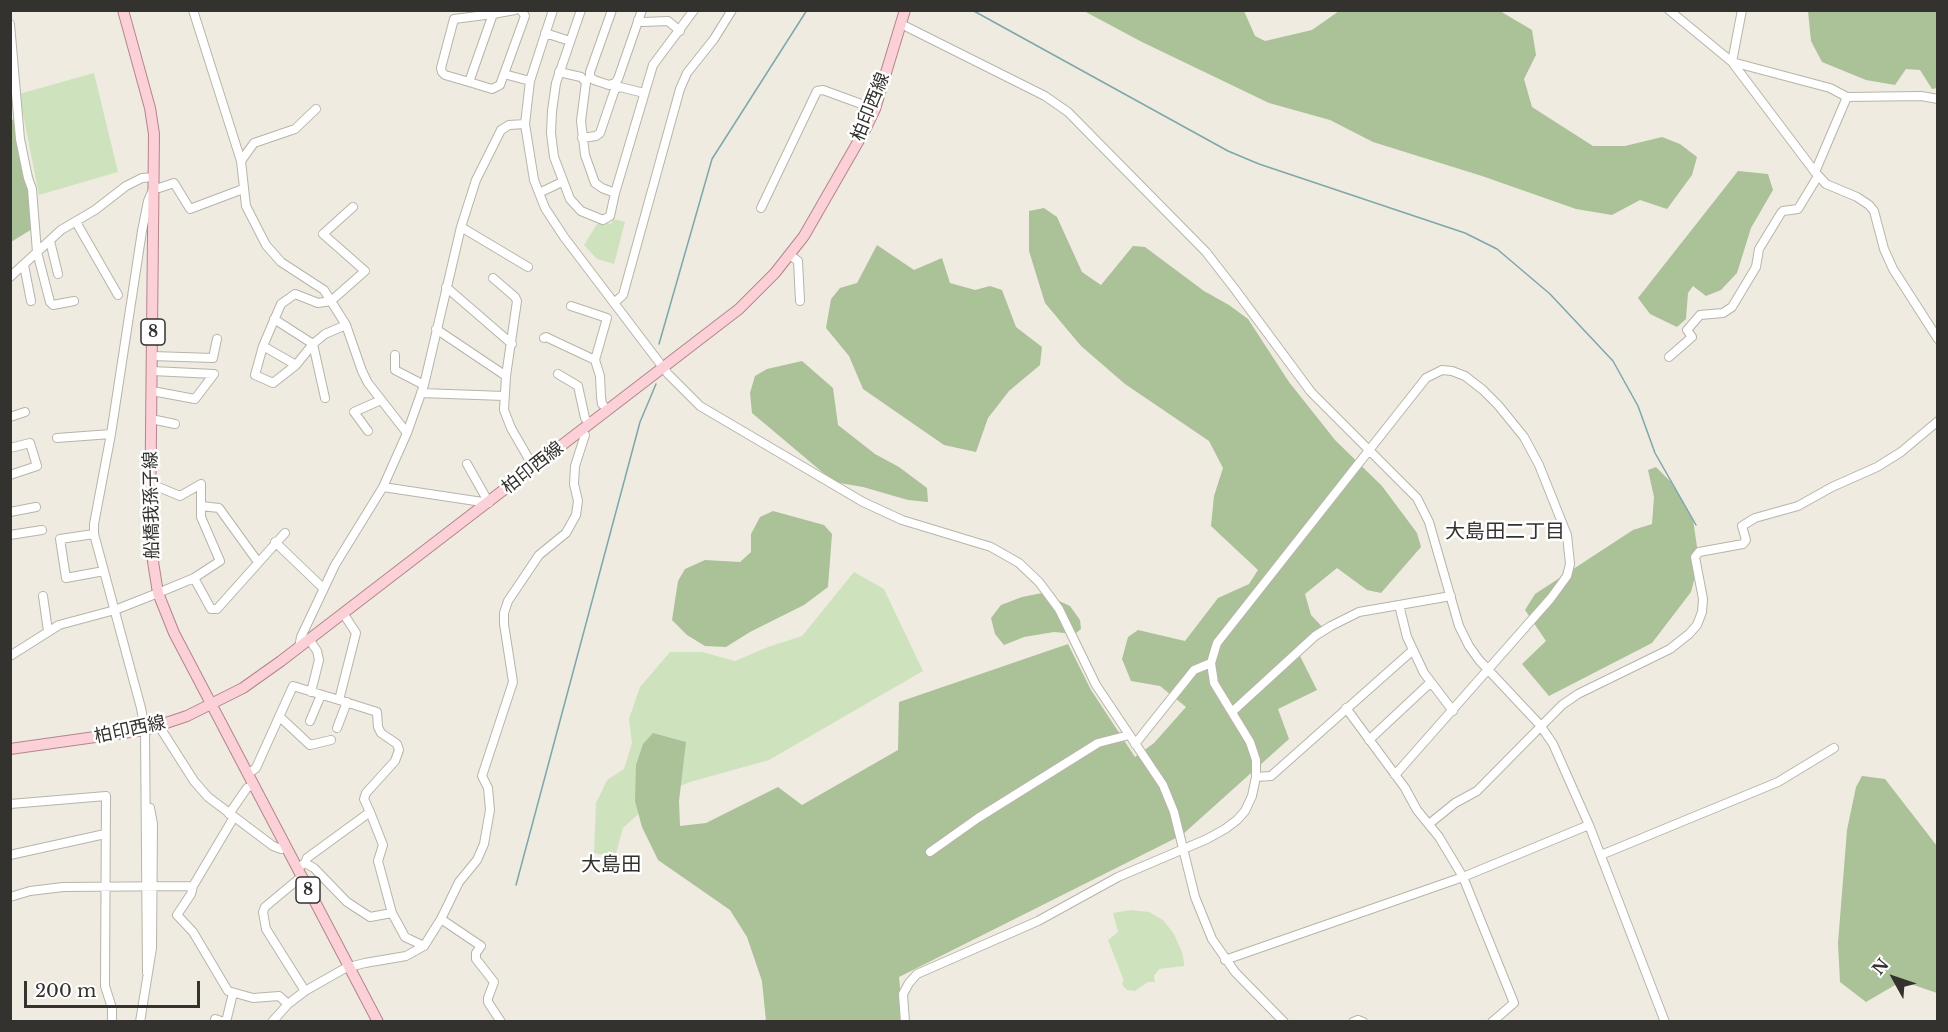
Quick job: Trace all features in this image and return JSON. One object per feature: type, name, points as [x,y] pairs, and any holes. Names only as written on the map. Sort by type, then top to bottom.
[{"type":"main road","name":"船橋我孫子線","points":[[123,10],[150,108],[154,134],[151,549],[158,593],[174,633],[285,848],[301,869],[378,1022]]},
{"type":"main road","name":"柏印西線","points":[[10,749],[146,730],[212,704],[253,682],[739,309],[790,255],[815,219],[875,109],[905,10]]},
{"type":"street","points":[[193,10],[241,161],[246,206],[266,245],[281,262],[324,290],[346,325],[362,371],[407,433]]},
{"type":"street","points":[[458,10],[441,68],[442,72],[492,89],[500,85],[504,75],[525,16],[524,11],[521,10]]},
{"type":"street","points":[[454,20],[515,10]]},
{"type":"street","points":[[553,10],[530,81],[525,124],[530,167],[539,193],[554,223],[662,367],[689,396],[712,414],[863,502],[902,520],[991,547],[1019,563],[1049,594],[1096,686],[1152,767],[1169,798],[1200,913],[1209,933],[1225,960],[1284,1022]]},
{"type":"street","points":[[581,10],[553,95],[551,133],[554,158],[562,182],[574,206],[586,214],[603,220],[610,216],[653,65],[694,10]]},
{"type":"street","points":[[612,10],[590,72],[590,77],[594,80],[609,85],[616,82],[642,10]]},
{"type":"street","points":[[614,303],[623,295],[680,89],[687,73],[714,39],[732,10]]},
{"type":"street","points":[[1669,10],[1732,62],[1826,184],[1857,197],[1874,211],[1884,249],[1893,269],[1938,339]]},
{"type":"street","points":[[1732,62],[1742,10]]},
{"type":"street","points":[[469,82],[493,14]]},
{"type":"street","points":[[638,20],[643,22],[668,21],[680,31]]},
{"type":"street","points":[[10,24],[20,139],[32,189],[37,252],[50,302],[53,305],[74,301]]},
{"type":"street","points":[[901,24],[1045,96],[1068,112],[1206,252],[1311,392],[1407,487],[1424,509],[1459,626],[1469,646],[1540,725],[1553,744],[1589,825],[1665,1022]]},
{"type":"street","points":[[546,33],[570,41]]},
{"type":"street","points":[[1732,62],[1830,88],[1847,97],[1922,96],[1938,99]]},
{"type":"street","points":[[559,72],[582,77],[586,82],[581,119],[585,155],[593,180],[602,188],[615,193]]},
{"type":"street","points":[[504,75],[530,81]]},
{"type":"street","points":[[582,138],[596,136],[600,133],[615,89],[620,87],[644,93]]},
{"type":"street","points":[[761,208],[817,92],[823,90],[875,109]]},
{"type":"street","points":[[1669,357],[1692,337],[1687,330],[1700,315],[1723,313],[1732,307],[1756,267],[1759,249],[1781,213],[1798,209],[1817,174],[1847,97]]},
{"type":"street","points":[[241,161],[254,143],[295,129],[316,109]]},
{"type":"street","points":[[299,648],[301,637],[323,588],[340,555],[383,487],[407,433],[423,389],[461,227],[476,180],[501,130],[509,126],[525,124]]},
{"type":"street","points":[[10,277],[61,230],[95,210],[126,186],[142,178],[154,182],[159,188],[174,183],[190,209],[243,189]]},
{"type":"street","points":[[140,1022],[147,973],[149,887],[146,730],[94,534],[142,231],[154,182]]},
{"type":"street","points":[[539,193],[562,182]]},
{"type":"street","points":[[346,325],[325,334],[313,344],[296,365],[273,383],[255,375],[263,346],[282,304],[295,294],[318,303],[331,301],[365,271],[322,234],[353,207]]},
{"type":"street","points":[[76,222],[118,295]]},
{"type":"street","points":[[461,227],[528,267]]},
{"type":"street","points":[[50,241],[58,274]]},
{"type":"street","points":[[790,255],[798,261],[800,301]]},
{"type":"street","points":[[24,265],[31,302]]},
{"type":"street","points":[[493,278],[515,297],[517,302],[504,396],[506,418],[534,468]]},
{"type":"street","points":[[446,287],[512,344]]},
{"type":"street","points":[[572,306],[607,318],[595,360],[600,376],[602,404],[607,409]]},
{"type":"street","points":[[274,319],[313,344],[325,398]]},
{"type":"street","points":[[436,329],[506,376]]},
{"type":"street","points":[[544,338],[595,360]]},
{"type":"street","points":[[152,356],[213,358],[217,339]]},
{"type":"street","points":[[263,346],[296,365]]},
{"type":"street","points":[[395,355],[395,370],[423,389],[504,396]]},
{"type":"street","points":[[905,1022],[903,994],[917,974],[1038,921],[1110,881],[1225,829],[1245,811],[1252,796],[1256,777],[1256,760],[1250,742],[1214,683],[1212,653],[1224,632],[1426,378],[1442,370],[1452,371],[1465,376],[1483,390],[1512,421],[1530,447],[1567,535],[1570,564],[1560,586],[1395,775]]},
{"type":"street","points":[[152,371],[214,374],[195,399],[152,391]]},
{"type":"street","points":[[272,1022],[288,1004],[305,991],[349,967],[406,956],[424,946],[441,919],[459,882],[477,860],[487,831],[490,810],[488,788],[482,776],[513,682],[504,613],[508,601],[539,555],[566,533],[576,515],[578,501],[574,484],[575,466],[585,435],[585,418],[578,386],[558,374]]},
{"type":"street","points":[[368,431],[354,412],[381,400]]},
{"type":"street","points":[[10,417],[25,412]]},
{"type":"street","points":[[152,419],[175,424]]},
{"type":"street","points":[[1429,824],[1455,803],[1477,791],[1562,705],[1578,694],[1670,649],[1689,634],[1697,625],[1702,612],[1703,599],[1695,557],[1700,552],[1743,544],[1746,540],[1742,526],[1755,518],[1798,506],[1832,487],[1877,467],[1901,452],[1938,421]]},
{"type":"street","points":[[57,438],[111,434]]},
{"type":"street","points":[[10,448],[30,443],[37,466],[10,475]]},
{"type":"street","points":[[467,464],[489,502]]},
{"type":"street","points":[[10,656],[48,631],[69,622],[115,610],[158,593],[194,578],[220,561],[201,517],[201,484],[180,496],[151,484]]},
{"type":"street","points":[[383,487],[489,502]]},
{"type":"street","points":[[201,506],[219,508],[258,562]]},
{"type":"street","points":[[10,512],[36,507]]},
{"type":"street","points":[[10,535],[42,530]]},
{"type":"street","points":[[194,578],[211,609],[217,609],[285,533]]},
{"type":"street","points":[[94,534],[60,539],[66,578],[104,571]]},
{"type":"street","points":[[275,543],[323,588]]},
{"type":"street","points":[[42,596],[48,631]]},
{"type":"street","points":[[1232,712],[1315,636],[1359,612],[1450,596]]},
{"type":"street","points":[[1399,605],[1407,637],[1413,650],[1431,682],[1453,711]]},
{"type":"street","points":[[338,728],[356,633],[343,613]]},
{"type":"street","points":[[309,639],[317,651],[319,660],[311,692]]},
{"type":"street","points":[[1256,777],[1271,776],[1413,650]]},
{"type":"street","points":[[1135,744],[1194,670],[1211,663]]},
{"type":"street","points":[[1369,740],[1431,682]]},
{"type":"street","points":[[288,1004],[279,996],[253,998],[228,992],[193,932],[177,915],[191,894],[193,886],[247,788],[293,686],[377,712],[378,727],[381,733],[397,744],[399,750],[395,760],[366,793],[364,799],[382,845],[378,861],[392,914],[405,937],[424,946]]},
{"type":"street","points":[[310,721],[321,694]]},
{"type":"street","points":[[1346,708],[1429,824],[1463,877],[1514,1003],[1492,1022]]},
{"type":"street","points":[[280,717],[310,745],[331,740]]},
{"type":"street","points":[[159,726],[194,781],[208,797],[273,846],[285,848]]},
{"type":"street","points":[[930,852],[978,818],[1098,743],[1129,735]]},
{"type":"street","points":[[1600,855],[1778,782],[1834,748]]},
{"type":"street","points":[[10,804],[106,796],[105,986],[112,1008],[112,1022]]},
{"type":"street","points":[[305,991],[266,929],[263,912],[265,907],[301,869],[307,858],[370,812]]},
{"type":"street","points":[[1225,960],[1463,877],[1589,825]]},
{"type":"street","points":[[10,855],[105,834]]},
{"type":"street","points":[[301,869],[314,868],[333,890],[360,912],[370,916],[392,914]]},
{"type":"street","points":[[11,896],[48,888],[193,886]]},
{"type":"street","points":[[441,919],[481,946],[475,956],[495,982],[488,1002],[501,1022]]},
{"type":"street","points":[[215,1019],[225,1022],[233,993]]},
{"type":"street","points":[[1353,1022],[1358,1020],[1363,1022]]},
{"type":"green space","points":[[1084,11],[1244,11],[1255,36],[1265,41],[1312,30],[1339,11],[1500,11],[1532,30],[1536,55],[1524,79],[1532,107],[1593,146],[1625,146],[1662,137],[1680,144],[1697,157],[1692,175],[1667,209],[1640,200],[1612,215],[1576,209],[1482,176],[1373,142],[1330,120],[1269,103],[1142,42]]},
{"type":"green space","points":[[1808,11],[1937,11],[1937,88],[1932,89],[1920,70],[1906,69],[1895,85],[1866,80],[1822,62],[1811,41]]},
{"type":"green space","points":[[94,73],[118,172],[39,195],[19,94]]},
{"type":"green space","points":[[10,117],[17,124],[33,177],[37,226],[11,242]]},
{"type":"green space","points":[[1738,171],[1768,174],[1773,190],[1751,228],[1737,273],[1721,290],[1706,296],[1693,286],[1688,293],[1686,319],[1677,327],[1650,314],[1638,298]]},
{"type":"green space","points":[[1044,208],[1057,217],[1082,272],[1101,285],[1133,246],[1145,247],[1204,291],[1248,319],[1289,382],[1335,440],[1382,486],[1417,533],[1421,547],[1381,593],[1367,590],[1337,568],[1305,594],[1311,615],[1328,633],[1298,652],[1317,690],[1278,709],[1289,739],[1182,835],[899,977],[903,1021],[766,1021],[762,981],[747,937],[730,910],[658,860],[642,827],[635,801],[636,765],[643,744],[653,733],[686,742],[679,801],[680,826],[706,823],[778,787],[802,805],[898,750],[899,702],[1068,644],[1091,690],[1135,757],[1154,743],[1186,707],[1160,686],[1131,681],[1122,659],[1128,637],[1138,630],[1185,641],[1218,598],[1249,584],[1258,570],[1211,526],[1214,496],[1223,468],[1209,441],[1125,384],[1081,346],[1045,303],[1029,251],[1029,211]]},
{"type":"green space","points":[[613,219],[625,222],[614,264],[597,259],[584,245],[599,221],[611,224]]},
{"type":"green space","points":[[877,245],[914,270],[942,258],[950,283],[975,290],[990,286],[1002,290],[1016,327],[1042,347],[1040,365],[1009,391],[988,418],[976,452],[944,445],[863,389],[849,356],[826,328],[831,299],[840,288],[857,283]]},
{"type":"green space","points":[[802,361],[833,388],[838,425],[875,454],[899,467],[927,488],[928,502],[908,500],[863,487],[834,482],[752,413],[750,393],[755,376],[767,369]]},
{"type":"green space","points":[[1656,467],[1671,482],[1693,519],[1699,561],[1691,592],[1652,643],[1549,696],[1522,664],[1546,641],[1525,610],[1535,594],[1633,530],[1652,524],[1654,497],[1648,470]]},
{"type":"green space","points":[[773,511],[824,525],[832,534],[828,587],[804,605],[750,632],[726,647],[705,646],[687,635],[672,620],[678,581],[685,569],[705,560],[740,562],[751,552],[751,534],[760,517]]},
{"type":"green space","points":[[854,572],[884,589],[923,671],[769,760],[690,782],[659,795],[623,828],[615,857],[594,853],[596,803],[607,780],[624,769],[632,743],[629,719],[640,687],[670,652],[702,652],[735,661],[802,636]]},
{"type":"green space","points":[[1042,593],[1070,606],[1080,620],[1081,629],[1075,634],[1054,632],[1024,637],[1004,645],[995,634],[991,618],[1001,605]]},
{"type":"green space","points":[[1862,776],[1885,779],[1937,846],[1937,993],[1902,981],[1866,1002],[1840,982],[1838,943],[1847,830],[1856,787]]},
{"type":"green space","points":[[1131,910],[1149,912],[1163,920],[1174,934],[1184,963],[1184,966],[1159,969],[1154,976],[1155,982],[1148,982],[1135,991],[1127,990],[1123,986],[1124,981],[1108,940],[1118,932],[1113,913]]},
{"type":"waterway","points":[[659,344],[712,159],[807,10]]},
{"type":"waterway","points":[[972,10],[1228,151],[1259,164],[1465,233],[1497,249],[1550,294],[1613,361],[1638,406],[1655,453],[1696,525]]},
{"type":"waterway","points":[[516,885],[640,422],[656,384]]},
{"type":"district","name":"大島田二丁目","points":[[1505,532]]},
{"type":"district","name":"大島田","points":[[611,865]]}]
